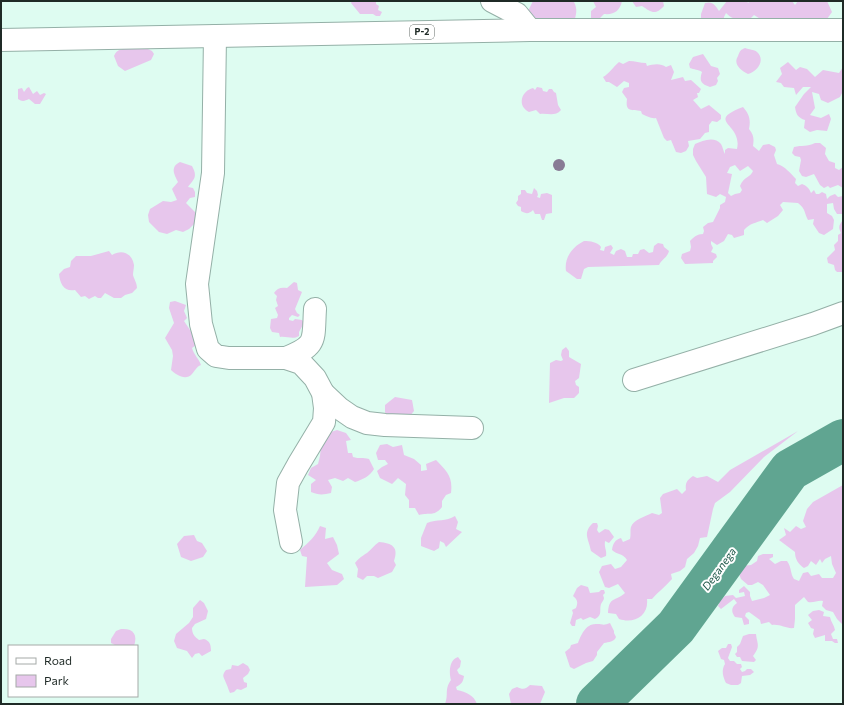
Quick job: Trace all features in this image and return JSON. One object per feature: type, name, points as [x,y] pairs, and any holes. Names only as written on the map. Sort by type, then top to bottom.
[{"type":"main road","points":[[492,1],[517,14],[530,30]]},
{"type":"main road","name":"P-2","points":[[1,40],[530,30],[843,30]]},
{"type":"main road","points":[[214,36],[213,173],[197,284],[201,324],[208,349],[216,356],[229,358],[286,358],[301,363],[339,408],[367,423]]},
{"type":"main road","points":[[291,542],[285,510],[288,483],[324,422],[325,408],[319,386],[313,339],[315,309]]},
{"type":"main road","points":[[634,380],[813,324],[843,312]]},
{"type":"main road","points":[[286,358],[309,346],[313,339]]},
{"type":"main road","points":[[324,422],[345,420],[385,425],[472,428]]},
{"type":"green space","points":[[352,1],[376,1],[376,4],[379,6],[378,10],[382,12],[380,16],[373,14],[360,14],[351,3]]},
{"type":"green space","points":[[533,1],[574,2],[576,15],[574,23],[534,21],[528,11]]},
{"type":"green space","points":[[593,1],[622,1],[616,12],[604,14],[599,19],[594,20],[591,18],[591,11],[596,7]]},
{"type":"green space","points":[[632,1],[663,1],[664,6],[658,11],[653,12],[642,6],[636,7]]},
{"type":"green space","points":[[727,1],[747,1],[748,3],[750,1],[792,1],[795,5],[798,1],[827,1],[832,12],[827,19],[762,20],[754,15],[750,19],[737,19],[732,18],[726,13],[724,22],[701,20],[701,14],[705,3],[712,3],[719,11]]},
{"type":"green space","points":[[131,48],[148,49],[154,54],[151,60],[125,71],[118,66],[114,56],[119,50]]},
{"type":"green space","points":[[745,48],[756,51],[760,55],[761,59],[757,68],[748,74],[740,69],[736,62],[740,52]]},
{"type":"green space","points":[[703,54],[711,66],[718,68],[720,74],[717,78],[718,81],[716,85],[710,87],[702,82],[702,72],[690,68],[689,64],[693,57]]},
{"type":"green space","points":[[629,61],[646,63],[647,66],[657,64],[666,67],[671,65],[674,72],[671,80],[683,77],[685,81],[691,80],[701,89],[699,93],[697,93],[698,97],[693,100],[701,109],[709,105],[721,115],[721,119],[717,122],[712,121],[709,125],[709,132],[705,133],[700,139],[688,141],[689,146],[686,151],[681,153],[676,152],[671,140],[667,141],[664,138],[656,118],[651,118],[642,114],[641,111],[630,110],[628,108],[627,99],[622,92],[624,88],[629,87],[629,83],[624,81],[617,87],[609,82],[606,82],[603,77],[619,62],[623,64]]},
{"type":"green space","points":[[788,62],[796,70],[800,67],[807,69],[815,77],[823,70],[839,73],[843,67],[843,91],[840,97],[828,103],[821,100],[819,94],[812,92],[815,108],[810,115],[821,118],[829,114],[831,119],[827,131],[817,130],[810,132],[804,128],[805,120],[799,117],[796,112],[795,107],[811,87],[803,87],[796,95],[794,88],[784,87],[781,83],[776,82],[782,74],[780,68]]},
{"type":"green space","points":[[29,87],[33,94],[37,91],[40,95],[44,93],[46,94],[40,104],[35,104],[29,99],[21,101],[18,99],[18,89],[22,88],[24,92]]},
{"type":"green space","points":[[537,87],[542,88],[543,91],[547,92],[549,89],[552,89],[556,93],[558,105],[561,110],[559,112],[540,114],[536,110],[529,112],[525,109],[522,103],[523,95],[533,88],[535,90]]},
{"type":"green space","points":[[743,107],[749,117],[749,129],[752,133],[754,141],[753,146],[759,151],[763,145],[769,144],[775,147],[776,150],[774,155],[777,164],[785,168],[796,179],[795,183],[798,186],[802,184],[809,188],[811,193],[814,190],[816,194],[822,192],[826,194],[827,199],[835,194],[838,197],[843,196],[843,214],[837,214],[833,203],[827,204],[827,213],[832,216],[834,220],[833,229],[824,235],[819,233],[813,224],[814,219],[808,220],[801,205],[798,203],[783,202],[780,205],[783,210],[778,216],[767,223],[763,220],[751,225],[744,230],[744,235],[734,238],[732,235],[728,234],[724,241],[717,245],[711,241],[713,248],[711,252],[716,254],[717,257],[713,263],[685,264],[681,258],[682,254],[690,251],[690,241],[697,235],[703,234],[703,227],[708,223],[713,222],[720,205],[725,202],[726,197],[720,194],[716,197],[707,194],[706,177],[693,155],[693,149],[695,144],[712,139],[721,144],[725,154],[725,150],[728,148],[737,149],[735,134],[726,120],[726,116]],"holes":[[[735,165],[740,171],[748,166],[753,171],[740,186],[742,190],[740,193],[731,196],[728,193],[732,174],[727,173],[730,167]]]},
{"type":"green space","points":[[820,143],[826,148],[825,154],[829,161],[835,163],[835,168],[839,170],[843,167],[843,188],[838,185],[830,188],[828,186],[824,188],[820,185],[814,174],[806,177],[802,176],[799,171],[801,160],[800,157],[795,156],[792,153],[794,147]]},
{"type":"green space","points":[[180,162],[192,166],[195,173],[192,182],[188,187],[193,188],[195,197],[190,198],[186,203],[195,212],[198,220],[189,229],[183,232],[176,230],[167,234],[159,232],[149,222],[148,215],[150,209],[163,201],[171,202],[177,200],[172,189],[178,182],[174,173],[174,168]]},
{"type":"green space","points":[[534,188],[537,191],[537,197],[540,198],[541,194],[547,193],[552,195],[552,213],[546,214],[544,220],[542,220],[540,214],[535,214],[533,210],[524,213],[521,211],[521,207],[516,203],[518,196],[521,194],[521,190],[525,190],[527,193],[532,194]]},
{"type":"green space","points":[[843,220],[843,272],[837,272],[834,265],[828,263],[827,258],[835,250],[834,245],[838,241],[838,235],[841,233],[839,226]]},
{"type":"green space","points":[[584,241],[600,245],[600,250],[604,251],[605,247],[611,245],[613,248],[610,253],[614,255],[616,251],[621,249],[625,251],[627,257],[632,257],[633,254],[638,254],[640,250],[644,249],[649,253],[653,252],[654,246],[658,243],[663,244],[669,251],[659,265],[588,267],[584,269],[581,279],[577,279],[566,271],[566,262],[570,253],[576,246]]},
{"type":"green space","points":[[109,251],[112,255],[119,252],[126,253],[133,261],[133,275],[137,288],[132,293],[121,298],[114,298],[105,293],[101,298],[95,296],[89,299],[85,296],[81,297],[75,290],[68,290],[63,286],[60,281],[59,274],[64,269],[70,267],[71,261],[76,256],[91,256]]},
{"type":"green space","points":[[294,282],[297,283],[298,290],[302,292],[295,309],[300,315],[298,317],[292,315],[289,320],[302,320],[304,323],[299,332],[299,336],[294,338],[280,337],[279,333],[272,332],[270,328],[271,319],[277,318],[278,315],[275,308],[278,306],[276,300],[277,296],[274,293],[279,288],[287,288]]},
{"type":"green space","points":[[175,301],[186,305],[184,311],[187,318],[184,321],[194,336],[196,345],[192,348],[201,365],[187,377],[178,375],[171,370],[173,356],[172,350],[165,338],[174,323],[169,308],[170,302]]},
{"type":"green space","points":[[566,347],[569,351],[569,357],[581,364],[579,378],[575,381],[576,385],[579,387],[579,393],[574,398],[564,398],[549,403],[550,363],[556,360],[563,360],[561,355],[562,350]]},
{"type":"green space","points":[[395,397],[412,400],[414,411],[410,416],[387,416],[385,412],[385,405]]},
{"type":"green space","points":[[337,430],[346,433],[351,440],[346,441],[348,453],[352,453],[353,457],[369,459],[374,469],[366,477],[355,482],[348,478],[343,481],[335,478],[328,480],[332,487],[331,493],[316,494],[311,492],[311,484],[316,480],[308,475],[311,468],[318,464],[321,446],[328,433]]},
{"type":"green space","points":[[798,431],[764,457],[730,492],[715,503],[707,537],[700,538],[694,553],[687,559],[685,567],[680,571],[671,574],[672,579],[652,599],[647,599],[646,610],[643,614],[635,619],[625,620],[619,619],[616,614],[608,613],[611,602],[625,593],[618,584],[609,588],[605,587],[599,572],[602,566],[611,564],[615,569],[621,567],[627,560],[624,556],[612,550],[614,544],[621,538],[623,542],[630,539],[631,527],[637,520],[652,513],[659,515],[662,513],[660,498],[663,494],[677,489],[682,494],[686,490],[687,482],[693,476],[697,478],[707,476],[718,482],[730,470]]},
{"type":"green space","points":[[387,444],[393,447],[402,445],[404,455],[414,459],[421,465],[421,471],[427,470],[426,464],[436,460],[446,471],[450,478],[451,493],[446,495],[442,501],[442,507],[437,512],[419,515],[415,508],[409,508],[409,500],[405,495],[406,484],[398,478],[392,484],[380,478],[377,471],[388,464],[385,460],[378,460],[376,453],[380,445]]},
{"type":"green space","points":[[843,485],[843,625],[833,612],[826,610],[822,606],[823,601],[808,602],[804,597],[795,605],[794,628],[772,625],[769,622],[761,624],[760,620],[749,612],[746,613],[745,616],[749,620],[749,624],[744,625],[742,618],[735,617],[733,613],[732,610],[737,603],[734,599],[721,609],[718,606],[720,601],[725,596],[733,595],[736,598],[745,596],[744,592],[739,593],[739,590],[744,586],[750,592],[752,601],[770,595],[763,585],[758,582],[748,585],[741,579],[739,574],[741,566],[751,565],[757,561],[758,556],[763,554],[773,554],[773,557],[769,559],[775,564],[781,561],[787,561],[794,579],[799,581],[803,573],[808,572],[811,576],[819,574],[822,578],[833,578],[836,573],[832,564],[831,556],[825,559],[822,563],[820,559],[816,565],[811,561],[808,566],[804,568],[797,561],[795,552],[779,540],[786,535],[784,528],[790,532],[796,526],[801,529],[806,527],[803,521],[807,509],[813,502]]},
{"type":"green space","points":[[455,516],[458,522],[456,529],[462,532],[446,547],[444,543],[440,541],[439,548],[434,551],[421,546],[421,538],[427,523],[452,518]]},
{"type":"green space","points":[[593,523],[597,523],[597,530],[599,533],[605,529],[609,530],[614,537],[609,543],[605,541],[606,556],[601,558],[591,551],[588,540],[587,533]]},
{"type":"green space","points":[[320,526],[326,528],[325,539],[333,537],[339,554],[327,563],[332,570],[342,574],[344,579],[337,585],[305,587],[307,557],[302,556],[300,550],[314,536]]},
{"type":"green space","points":[[194,535],[197,541],[202,543],[207,551],[203,557],[191,561],[181,557],[177,544],[184,536]]},
{"type":"green space","points":[[379,542],[388,543],[395,549],[396,552],[394,561],[396,565],[392,572],[378,578],[374,576],[367,576],[363,580],[357,577],[358,569],[355,563]]},
{"type":"green space","points":[[581,585],[588,587],[590,593],[604,590],[604,599],[601,604],[599,616],[595,619],[590,617],[583,620],[581,618],[576,620],[575,626],[572,626],[570,623],[573,613],[572,610],[576,608],[577,603],[577,600],[573,596],[577,588]]},
{"type":"green space","points":[[200,600],[204,603],[208,611],[206,619],[195,624],[192,628],[195,636],[199,640],[204,639],[209,642],[211,651],[202,656],[199,653],[195,654],[192,658],[187,651],[177,648],[174,641],[176,634],[189,623],[193,617],[193,608]]},
{"type":"green space","points":[[819,610],[824,612],[823,616],[830,617],[835,630],[831,634],[833,639],[837,639],[838,643],[825,641],[825,635],[815,638],[813,634],[814,629],[811,628],[808,623],[812,620],[808,615],[813,611]]},
{"type":"green space","points":[[610,623],[616,637],[614,640],[604,643],[597,652],[597,655],[593,661],[574,669],[570,667],[565,652],[571,645],[578,643],[584,630],[593,624],[604,625]]},
{"type":"green space","points":[[125,629],[134,633],[134,645],[115,645],[111,643],[111,639],[116,631]]},
{"type":"green space","points":[[756,634],[758,643],[757,650],[753,656],[756,660],[754,662],[742,661],[740,657],[737,657],[735,654],[743,636]]},
{"type":"green space","points":[[728,644],[731,644],[732,647],[728,658],[730,661],[741,664],[742,667],[740,669],[742,672],[747,669],[751,669],[754,672],[750,675],[742,676],[741,683],[738,685],[726,683],[723,676],[725,664],[718,651],[722,648],[726,648]]},
{"type":"green space","points":[[458,657],[461,661],[460,667],[457,670],[459,674],[464,676],[462,683],[456,687],[457,690],[469,694],[474,698],[477,704],[445,704],[447,689],[451,680],[451,663]]},
{"type":"green space","points":[[243,663],[248,666],[250,670],[243,678],[244,682],[247,683],[247,687],[241,690],[237,689],[230,693],[223,675],[226,670],[231,669],[232,665],[238,666]]},
{"type":"green space","points":[[530,685],[542,686],[545,692],[540,704],[511,704],[509,694],[512,689],[517,687],[524,689]]},
{"type":"waterway","name":"Deganega","points":[[597,704],[676,627],[790,470],[843,440]]}]
